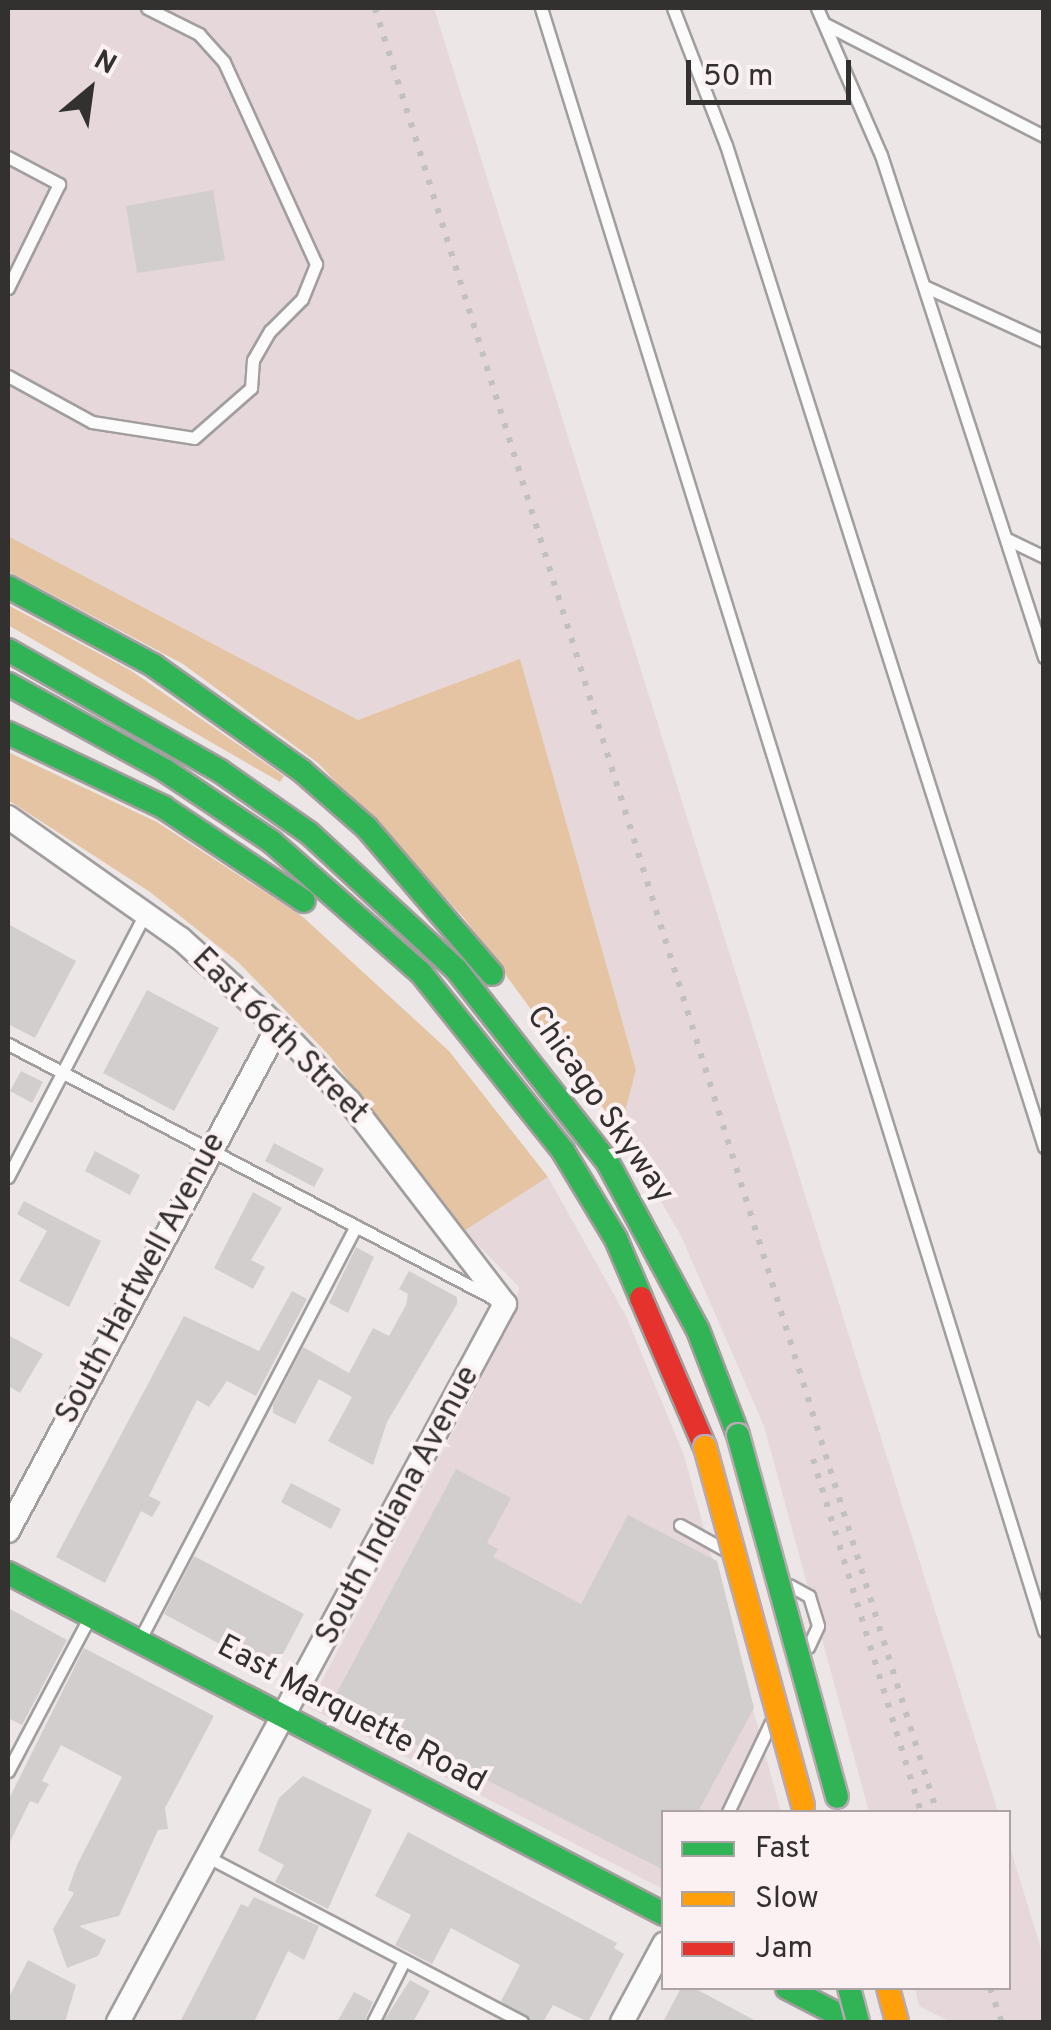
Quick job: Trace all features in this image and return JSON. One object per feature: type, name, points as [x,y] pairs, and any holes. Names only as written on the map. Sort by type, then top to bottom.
[{"type":"main road","points":[[8,587],[154,665],[302,771],[421,886],[517,1005]]},
{"type":"main road","name":"Chicago Skyway","points":[[8,650],[220,771],[381,894],[508,1030],[608,1163],[689,1313],[738,1435],[773,1544],[839,1805]]},
{"type":"main road","name":"Chicago Skyway","points":[[8,684],[166,771],[340,896],[421,974],[544,1124],[616,1239],[705,1448],[739,1553],[804,1809]]},
{"type":"main road","points":[[8,733],[162,807],[236,851],[324,915],[485,1076],[544,1124]]},
{"type":"main road","points":[[548,1045],[608,1163]]},
{"type":"main road","name":"East Marquette Road","points":[[8,1573],[661,1912]]},
{"type":"main road","points":[[791,1990],[856,2022]]},
{"type":"main road","points":[[840,1990],[900,2022]]},
{"type":"main road","points":[[849,1990],[856,2022]]},
{"type":"main road","points":[[889,1990],[900,2022]]},
{"type":"street","name":"East 66th Street","points":[[8,817],[146,912],[278,1027],[349,1100],[505,1304]]},
{"type":"street","name":"South Hartwell Avenue","points":[[8,1531],[278,1027]]},
{"type":"street","name":"South Indiana Avenue","points":[[118,2022],[281,1715],[304,1686],[505,1304]]},
{"type":"street","points":[[622,2022],[661,1950]]},
{"type":"lane","points":[[8,376],[92,422],[194,438],[251,388],[253,360],[270,331],[302,300],[316,264],[224,62],[199,34],[147,8]]},
{"type":"lane","points":[[541,8],[1044,1632]]},
{"type":"lane","points":[[673,8],[726,145],[1044,1147]]},
{"type":"lane","points":[[817,8],[881,155],[1044,658]]},
{"type":"lane","points":[[824,24],[1044,136]]},
{"type":"lane","points":[[8,157],[59,184],[8,288]]},
{"type":"lane","points":[[924,286],[1044,341]]},
{"type":"lane","points":[[1007,540],[1044,557]]},
{"type":"lane","points":[[8,1177],[146,912]]},
{"type":"lane","points":[[8,1044],[505,1304]]},
{"type":"lane","points":[[139,1641],[356,1226]]},
{"type":"lane","points":[[680,1525],[809,1596],[818,1626],[793,1677]]},
{"type":"lane","points":[[8,1770],[90,1616]]},
{"type":"lane","points":[[729,1810],[785,1694]]},
{"type":"lane","points":[[206,1856],[522,2022]]},
{"type":"lane","points":[[372,2022],[404,1961]]},
{"type":"shaded area","points":[[8,8],[434,8],[997,1810],[868,1810],[764,1426],[681,1236],[620,1131],[636,1070],[520,660],[358,720],[8,536]]},
{"type":"shaded area","points":[[8,536],[358,720],[520,659],[636,1070],[620,1131],[464,918],[318,763],[183,664],[8,571]]},
{"type":"shaded area","points":[[8,605],[130,670],[284,776],[280,782],[8,625]]},
{"type":"shaded area","points":[[8,752],[157,822],[303,917],[449,1051],[548,1177],[464,1231],[328,1054],[238,962],[150,892],[8,800]]},
{"type":"shaded area","points":[[548,1177],[626,1316],[684,1455],[780,1810],[661,1810],[661,1888],[308,1707],[511,1322],[519,1287],[464,1231]]},
{"type":"shaded area","points":[[1011,1851],[1043,1955],[1043,2022],[951,2022],[919,2006],[915,1990],[1011,1990]]},
{"type":"building","points":[[213,190],[225,260],[137,273],[126,206]]},
{"type":"building","points":[[8,924],[76,961],[35,1038],[8,1024]]},
{"type":"building","points":[[147,990],[219,1028],[174,1111],[103,1073]]},
{"type":"building","points":[[21,1071],[43,1082],[32,1103],[10,1091]]},
{"type":"building","points":[[274,1143],[324,1169],[314,1187],[265,1161]]},
{"type":"building","points":[[95,1151],[140,1175],[130,1195],[85,1171]]},
{"type":"building","points":[[253,1192],[282,1208],[251,1260],[265,1267],[253,1289],[214,1268]]},
{"type":"building","points":[[24,1201],[101,1241],[69,1307],[19,1281],[47,1231],[17,1214]]},
{"type":"building","points":[[356,1247],[374,1257],[348,1313],[329,1303]]},
{"type":"building","points":[[409,1271],[457,1297],[457,1304],[387,1422],[373,1465],[328,1441],[352,1397],[319,1379],[295,1424],[273,1413],[273,1405],[303,1347],[349,1373],[373,1328],[389,1336],[406,1305],[408,1294],[399,1289]]},
{"type":"building","points":[[292,1291],[307,1299],[256,1396],[227,1381],[209,1407],[197,1400],[149,1496],[161,1502],[152,1517],[141,1511],[105,1583],[56,1557],[184,1316],[259,1351]]},
{"type":"building","points":[[8,1335],[43,1354],[20,1393],[8,1386]]},
{"type":"building","points":[[456,1469],[511,1498],[487,1543],[498,1549],[493,1557],[581,1604],[628,1515],[717,1561],[754,1708],[699,1810],[661,1810],[661,1868],[332,1702]]},
{"type":"building","points":[[291,1483],[341,1509],[331,1529],[281,1502]]},
{"type":"building","points":[[194,1556],[304,1614],[276,1667],[268,1670],[164,1614]]},
{"type":"building","points":[[8,1608],[67,1640],[22,1725],[8,1718]]},
{"type":"building","points":[[84,1648],[214,1716],[165,1808],[168,1829],[158,1830],[119,1916],[79,1926],[106,1940],[98,1956],[67,1968],[53,1929],[74,1893],[68,1890],[77,1865],[122,1777],[61,1745],[42,1781],[49,1784],[38,1804],[30,1801],[8,1846],[8,1801]]},
{"type":"building","points":[[303,1776],[372,1810],[328,1909],[275,1882],[284,1865],[258,1851],[279,1798]]},
{"type":"building","points":[[408,1832],[617,1943],[614,1948],[624,1954],[588,2022],[553,2005],[543,2022],[531,2022],[501,2001],[520,1965],[451,1928],[432,1964],[395,1945],[411,1915],[375,1896]]},
{"type":"building","points":[[254,1897],[319,1926],[304,1960],[288,1951],[254,2022],[180,2022],[241,1904],[248,1907]]},
{"type":"building","points":[[28,1960],[76,1985],[65,2022],[8,2022],[8,1999]]},
{"type":"building","points":[[410,1980],[430,1991],[413,2022],[383,2022]]},
{"type":"building","points":[[680,1990],[698,1990],[758,2022],[663,2022]]},
{"type":"building","points":[[354,1992],[373,2002],[364,2022],[337,2022]]},
{"type":"railway","points":[[375,8],[936,1810]]},
{"type":"railway","points":[[813,1459],[920,1810]]},
{"type":"railway","points":[[991,1990],[1002,2022]]},
{"type":"traffic: fast","points":[[8,587],[153,665],[302,771],[367,828],[492,974]]},
{"type":"traffic: fast","points":[[8,650],[220,771],[309,833],[456,969],[608,1163],[698,1330],[738,1435]]},
{"type":"traffic: fast","points":[[8,684],[166,771],[272,842],[421,973],[563,1151],[616,1239],[641,1298]]},
{"type":"traffic: fast","points":[[8,733],[163,807],[304,901]]},
{"type":"traffic: fast","points":[[738,1435],[837,1797]]},
{"type":"traffic: fast","points":[[8,1573],[661,1912]]},
{"type":"traffic: fast","points":[[791,1990],[853,2022]]},
{"type":"traffic: fast","points":[[850,1990],[858,2022]]},
{"type":"traffic: jam","points":[[641,1298],[705,1447]]},
{"type":"traffic: slow","points":[[705,1447],[803,1806]]},
{"type":"traffic: slow","points":[[889,1990],[897,2022]]}]
